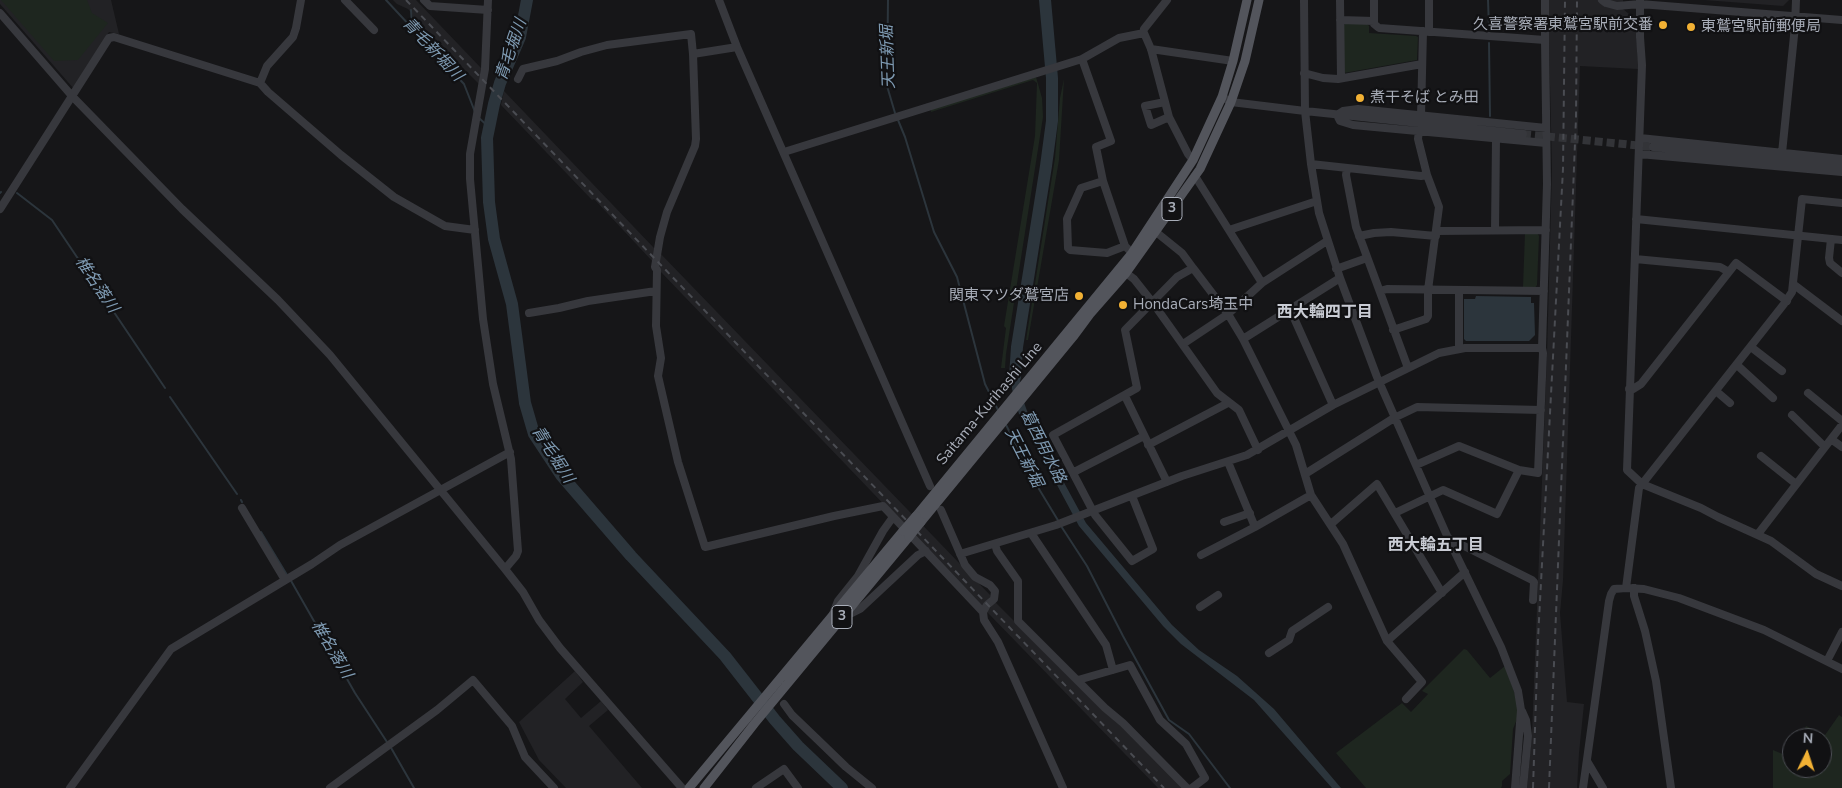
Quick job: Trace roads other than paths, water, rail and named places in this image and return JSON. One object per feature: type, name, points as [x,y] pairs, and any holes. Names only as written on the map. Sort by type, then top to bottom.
[{"type":"main road","name":"Saitama-Kurihashi Line","points":[[773,695],[832,616],[919,519],[998,422],[1126,273],[1195,176],[1226,100],[1247,0]]},
{"type":"main road","name":"Saitama-Kurihashi Line","points":[[1030,384],[1193,160],[1245,61],[1260,0]]},
{"type":"main road","name":"Saitama-Kurihashi Line","points":[[690,788],[844,614],[906,534]]},
{"type":"main road","name":"Saitama-Kurihashi Line","points":[[704,788],[752,720]]},
{"type":"street","points":[[260,83],[267,66],[293,37],[301,0]]},
{"type":"street","points":[[345,0],[374,30]]},
{"type":"street","points":[[424,0],[430,6],[488,10]]},
{"type":"street","points":[[488,0],[485,69],[469,168],[484,319],[493,384],[510,452],[518,551],[505,569]]},
{"type":"street","points":[[719,0],[737,46],[930,486]]},
{"type":"street","points":[[1143,33],[1167,0]]},
{"type":"street","points":[[1304,0],[1305,111],[1317,201],[1327,241],[1394,418],[1509,667],[1518,691],[1521,710],[1515,788]]},
{"type":"street","points":[[1340,0],[1341,78]]},
{"type":"street","points":[[1374,0],[1374,21],[1375,26],[1379,28],[1545,40]]},
{"type":"street","points":[[1421,116],[1422,64],[1429,0]]},
{"type":"street","points":[[1416,465],[1459,446],[1519,470],[1538,474],[1546,230],[1545,0]]},
{"type":"street","points":[[1602,0],[1617,6],[1640,2]]},
{"type":"street","points":[[1630,0],[1842,20]]},
{"type":"street","points":[[1782,153],[1796,0]]},
{"type":"street","points":[[1640,2],[1642,65],[1626,464],[1629,473],[1642,484],[1758,534],[1816,574],[1842,586]]},
{"type":"street","points":[[0,13],[72,96],[182,209],[308,330],[505,569],[560,648],[682,788]]},
{"type":"street","points":[[1340,20],[1374,21]]},
{"type":"street","points":[[784,152],[1082,59],[1119,38],[1143,33]]},
{"type":"street","points":[[1143,33],[1151,49],[1169,117],[1193,160]]},
{"type":"street","points":[[518,79],[523,69],[607,45],[691,34],[696,138],[695,146],[667,212],[660,237],[655,267],[656,326],[661,358],[658,376],[678,462],[705,547],[883,506],[983,612],[984,620],[998,642],[1063,788]]},
{"type":"street","points":[[0,209],[109,38],[114,37],[260,83],[340,155],[394,197],[445,226],[475,230]]},
{"type":"street","points":[[693,54],[737,46]]},
{"type":"street","points":[[1151,49],[1234,61]]},
{"type":"street","points":[[1082,59],[1111,141],[1096,147],[1103,181],[1129,250],[1106,254],[1070,250],[1068,248],[1067,219],[1081,188],[1103,181]]},
{"type":"street","points":[[1304,73],[1323,78],[1341,78],[1422,64]]},
{"type":"street","points":[[1226,100],[1337,115],[1523,134]]},
{"type":"street","points":[[1165,102],[1145,106],[1151,125],[1169,117]]},
{"type":"street","points":[[1337,115],[1343,111],[1358,109],[1546,128]]},
{"type":"street","points":[[1337,115],[1340,121],[1353,125],[1546,143]]},
{"type":"street","points":[[1393,330],[1426,319],[1428,316],[1428,290],[1439,207],[1427,175],[1418,139],[1419,130]]},
{"type":"street","points":[[1640,138],[1842,159]]},
{"type":"street","points":[[1496,139],[1496,230]]},
{"type":"street","points":[[1654,147],[1842,166]]},
{"type":"street","points":[[1639,154],[1842,172]]},
{"type":"street","points":[[1311,164],[1421,176],[1427,175]]},
{"type":"street","points":[[1347,168],[1346,175],[1359,236],[1408,368]]},
{"type":"street","points":[[1195,176],[1262,283]]},
{"type":"street","points":[[1671,788],[1656,681],[1645,631],[1630,588],[1637,491],[1787,301],[1792,292],[1802,199],[1842,202]]},
{"type":"street","points":[[1229,230],[1317,201]]},
{"type":"street","points":[[1636,219],[1842,240]]},
{"type":"street","points":[[1359,236],[1391,232],[1436,234],[1496,230],[1546,230]]},
{"type":"street","points":[[1156,232],[1182,253],[1228,314],[1243,339],[1296,445],[1311,495],[1343,544],[1387,641],[1422,682],[1406,699]]},
{"type":"street","points":[[1831,239],[1830,263],[1842,273]]},
{"type":"street","points":[[1183,344],[1228,314],[1262,283],[1327,241]]},
{"type":"street","points":[[1336,268],[1367,258]]},
{"type":"street","points":[[1635,259],[1720,267],[1729,272]]},
{"type":"street","points":[[1629,389],[1633,389],[1641,384],[1736,263],[1787,301]]},
{"type":"street","points":[[1132,496],[1153,549],[1134,561],[1129,559],[1093,511],[1074,472],[1052,434],[1137,388],[1125,330],[1153,304],[1177,277],[1193,268]]},
{"type":"street","points":[[1126,273],[1134,279],[1218,393],[1239,410],[1258,450]]},
{"type":"street","points":[[1243,339],[1340,278]]},
{"type":"street","points":[[1793,284],[1842,321]]},
{"type":"street","points":[[1380,291],[1387,289],[1544,291]]},
{"type":"street","points":[[529,313],[656,290]]},
{"type":"street","points":[[1459,348],[1460,291]]},
{"type":"street","points":[[1290,309],[1333,405]]},
{"type":"street","points":[[1751,347],[1782,371]]},
{"type":"street","points":[[960,554],[1074,519],[1182,476],[1228,462],[1258,450],[1333,405],[1431,356],[1459,348],[1542,348]]},
{"type":"street","points":[[1737,364],[1773,398]]},
{"type":"street","points":[[1716,391],[1730,403]]},
{"type":"street","points":[[1808,393],[1842,421]]},
{"type":"street","points":[[1124,396],[1167,482]]},
{"type":"street","points":[[1148,445],[1228,403]]},
{"type":"street","points":[[1305,474],[1394,418],[1418,408],[1541,410]]},
{"type":"street","points":[[1792,415],[1825,447]]},
{"type":"street","points":[[1758,534],[1842,425]]},
{"type":"street","points":[[1074,472],[1144,436]]},
{"type":"street","points":[[1831,439],[1842,447]]},
{"type":"street","points":[[70,788],[171,648],[340,545],[510,452]]},
{"type":"street","points":[[1761,456],[1796,484]]},
{"type":"street","points":[[1228,462],[1255,526]]},
{"type":"street","points":[[1395,513],[1447,490],[1497,514],[1519,470]]},
{"type":"street","points":[[1331,524],[1377,484],[1442,593]]},
{"type":"street","points":[[1200,555],[1311,495]]},
{"type":"street","points":[[242,508],[285,580]]},
{"type":"street","points":[[941,510],[965,565],[976,577],[990,585],[995,591],[994,599],[983,612]]},
{"type":"street","points":[[1224,522],[1250,513]]},
{"type":"street","points":[[832,616],[838,601],[858,576],[893,517]]},
{"type":"street","points":[[1031,533],[1106,645],[1113,670]]},
{"type":"street","points":[[1448,538],[1532,580],[1534,582],[1533,600]]},
{"type":"street","points":[[995,544],[997,551],[1018,581],[1018,621],[1187,788]]},
{"type":"street","points":[[844,614],[860,609],[918,555],[926,551]]},
{"type":"street","points":[[1387,641],[1465,572]]},
{"type":"street","points":[[1583,786],[1611,594],[1614,589],[1630,588],[1670,596],[1764,630],[1842,669]]},
{"type":"street","points":[[1200,607],[1218,595]]},
{"type":"street","points":[[1270,653],[1289,640],[1292,631],[1328,608]]},
{"type":"street","points":[[1827,660],[1842,632]]},
{"type":"street","points":[[1078,680],[1130,665],[1160,720],[1186,744],[1206,778],[1192,788]]},
{"type":"street","points":[[332,788],[437,710],[473,680],[512,726],[525,757],[554,788]]},
{"type":"street","points":[[784,704],[792,716],[816,739],[872,788]]},
{"type":"street","points":[[1521,710],[1526,720],[1528,736],[1523,784]]},
{"type":"street","points":[[1518,761],[1522,767],[1523,784]]},
{"type":"street","points":[[1587,762],[1603,788]]},
{"type":"street","points":[[756,788],[784,769],[798,788]]},
{"type":"street","points":[[1583,786],[1598,780]]},
{"type":"water","points":[[1476,296],[1531,297],[1531,303],[1534,303],[1535,335],[1529,341],[1466,341],[1464,339],[1464,299],[1475,299]]},
{"type":"water","points":[[1011,360],[1019,362],[1021,394],[1031,422],[1086,523],[1172,625],[1199,650],[1237,676],[1274,709],[1341,788],[1332,788],[1254,700],[1181,644],[1163,626],[1079,526],[1019,414],[1012,389]]},
{"type":"waterway","name":"青毛新堀川","points":[[386,0],[464,84],[475,112]]},
{"type":"waterway","name":"青毛堀川","points":[[527,0],[520,37],[500,83],[487,138],[489,202],[494,239],[512,304],[525,403],[534,434],[561,475],[631,556],[725,656],[798,746],[842,788]]},
{"type":"waterway","name":"天王新堀","points":[[888,0],[887,86],[895,113]]},
{"type":"waterway","name":"葛西用水路","points":[[1015,377],[1017,347],[1052,121],[1052,78],[1045,0]]},
{"type":"waterway","points":[[1488,0],[1489,28]]},
{"type":"waterway","points":[[411,10],[412,25]]},
{"type":"waterway","points":[[1489,43],[1490,116]]},
{"type":"waterway","name":"青毛新堀川","points":[[479,118],[490,128]]},
{"type":"waterway","name":"天王新堀","points":[[898,120],[934,232],[957,277],[985,384],[998,410]]},
{"type":"waterway","name":"椎名落川","points":[[17,193],[52,220],[165,388]]},
{"type":"waterway","name":"椎名落川","points":[[170,397],[237,494]]},
{"type":"waterway","name":"天王新堀","points":[[1005,423],[1039,489],[1059,522]]},
{"type":"waterway","name":"天王新堀","points":[[1061,526],[1087,566],[1169,720],[1189,734],[1230,788]]},
{"type":"waterway","name":"椎名落川","points":[[261,532],[287,575]]},
{"type":"waterway","name":"椎名落川","points":[[290,579],[355,693],[387,742]]},
{"type":"waterway","name":"椎名落川","points":[[390,746],[414,788]]},
{"type":"tunnel","points":[[1523,134],[1653,147]]},
{"type":"railway","points":[[406,0],[1164,788]]},
{"type":"railway","points":[[1533,788],[1538,639],[1563,169],[1565,0]]},
{"type":"railway","points":[[1549,788],[1576,118],[1577,0]]},
{"type":"place","name":"久喜警察署東鷲宮駅前交番","points":[[1663,25]]},
{"type":"place","name":"東鷲宮駅前郵便局","points":[[1691,27]]},
{"type":"place","name":"煮干そば とみ田","points":[[1360,98]]},
{"type":"place","name":"関東マツダ鷲宮店","points":[[1079,296]]},
{"type":"place","name":"HondaCars埼玉中","points":[[1123,305]]},
{"type":"district","name":"西大輪四丁目","points":[[1325,313]]},
{"type":"district","name":"西大輪五丁目","points":[[1436,546]]}]
